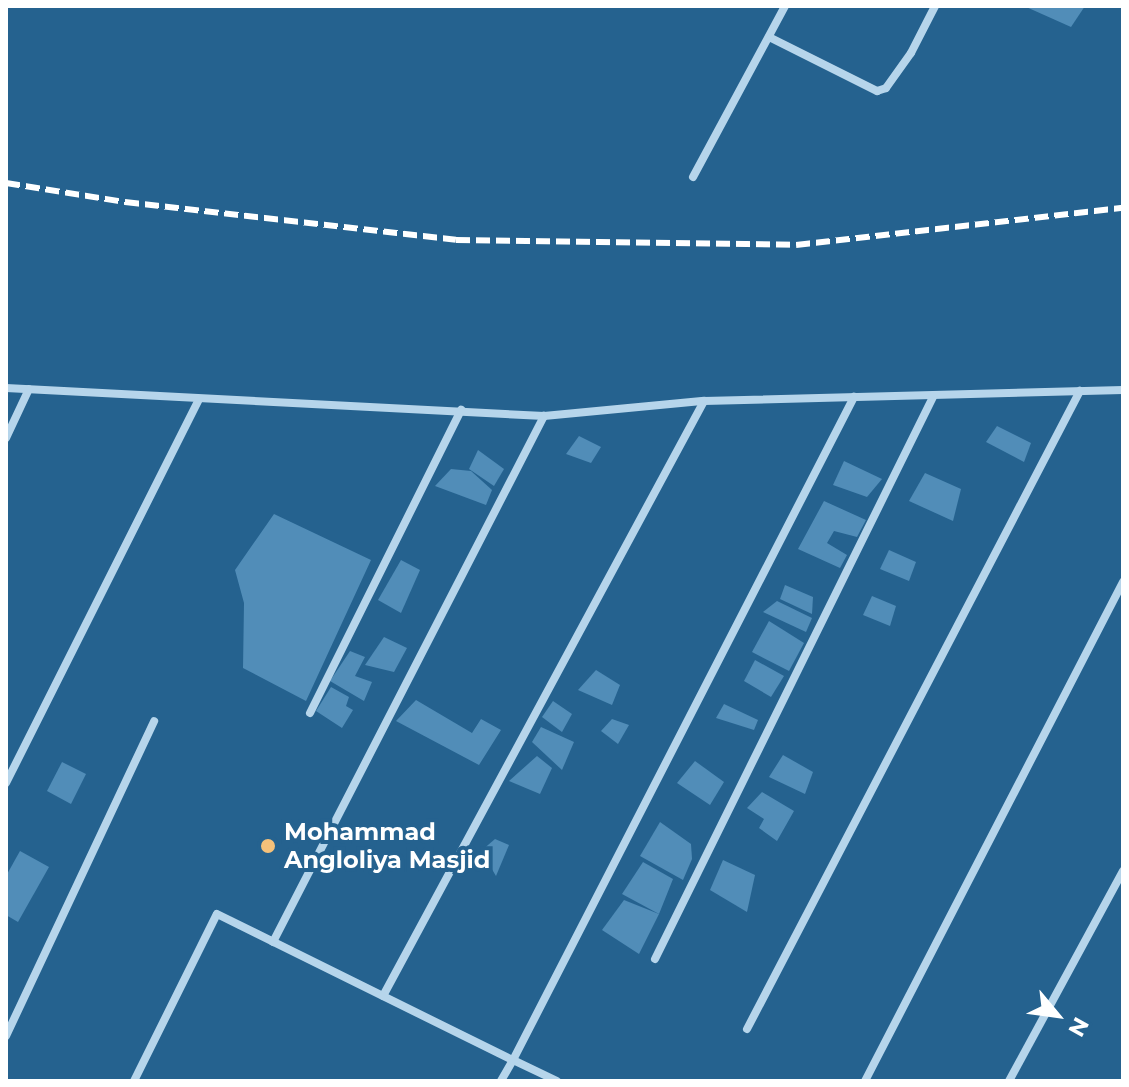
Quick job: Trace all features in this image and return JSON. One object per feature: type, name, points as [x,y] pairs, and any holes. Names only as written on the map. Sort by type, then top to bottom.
[{"type":"street","points":[[693,177],[785,6]]},
{"type":"street","points":[[769,37],[877,91],[886,88],[911,53],[935,6]]},
{"type":"street","points":[[6,388],[544,416],[704,401],[1123,390]]},
{"type":"street","points":[[6,438],[29,389]]},
{"type":"street","points":[[747,1029],[1080,391]]},
{"type":"street","points":[[501,1081],[854,397]]},
{"type":"street","points":[[655,959],[933,397]]},
{"type":"street","points":[[6,783],[199,400]]},
{"type":"street","points":[[383,996],[704,401]]},
{"type":"street","points":[[310,713],[461,410]]},
{"type":"street","points":[[273,942],[544,416]]},
{"type":"street","points":[[865,1081],[1123,582]]},
{"type":"street","points":[[6,1036],[154,721]]},
{"type":"street","points":[[1009,1081],[1123,871]]},
{"type":"street","points":[[134,1081],[217,914],[557,1081]]},
{"type":"building","points":[[1024,6],[1085,6],[1071,27]]},
{"type":"building","points":[[997,426],[1031,443],[1024,462],[986,442]]},
{"type":"building","points":[[579,436],[601,447],[591,463],[566,454]]},
{"type":"building","points":[[478,450],[504,469],[494,486],[469,469]]},
{"type":"building","points":[[844,461],[882,479],[867,497],[833,485]]},
{"type":"building","points":[[451,469],[471,471],[492,490],[486,505],[435,486]]},
{"type":"building","points":[[925,473],[961,489],[953,521],[909,501]]},
{"type":"building","points":[[824,501],[866,520],[857,537],[834,531],[827,543],[847,555],[840,568],[798,549]]},
{"type":"building","points":[[274,514],[371,560],[306,701],[243,668],[244,603],[235,570]]},
{"type":"building","points":[[889,550],[916,562],[909,581],[880,569]]},
{"type":"building","points":[[401,560],[420,570],[401,613],[378,600]]},
{"type":"building","points":[[785,585],[813,597],[812,614],[780,599]]},
{"type":"building","points":[[872,596],[896,606],[890,626],[863,615]]},
{"type":"building","points":[[777,601],[812,618],[806,632],[763,612]]},
{"type":"building","points":[[769,621],[804,643],[789,671],[752,652]]},
{"type":"building","points":[[384,637],[407,648],[394,672],[365,665]]},
{"type":"building","points":[[350,651],[365,657],[355,676],[372,682],[364,701],[330,681]]},
{"type":"building","points":[[755,660],[784,676],[771,697],[744,681]]},
{"type":"building","points":[[596,670],[620,685],[612,705],[578,690]]},
{"type":"building","points":[[331,687],[349,697],[346,706],[353,710],[342,728],[316,711]]},
{"type":"building","points":[[416,700],[472,733],[481,719],[501,730],[479,765],[396,721]]},
{"type":"building","points":[[553,701],[572,714],[562,732],[542,717]]},
{"type":"building","points":[[724,704],[758,720],[754,730],[716,718]]},
{"type":"building","points":[[612,719],[629,725],[618,744],[601,731]]},
{"type":"building","points":[[541,727],[574,742],[562,770],[532,742]]},
{"type":"building","points":[[783,755],[813,772],[805,794],[769,777]]},
{"type":"building","points":[[537,756],[552,768],[540,794],[509,781]]},
{"type":"building","points":[[695,761],[724,782],[710,805],[677,783]]},
{"type":"building","points":[[62,762],[86,774],[71,804],[47,791]]},
{"type":"building","points":[[762,792],[794,811],[777,841],[759,828],[764,819],[747,808]]},
{"type":"building","points":[[660,822],[691,844],[692,859],[683,880],[640,856]]},
{"type":"building","points":[[495,839],[509,845],[496,876],[481,851]]},
{"type":"building","points":[[20,851],[49,867],[18,922],[6,915],[6,876]]},
{"type":"building","points":[[723,860],[755,875],[747,912],[710,890]]},
{"type":"building","points":[[643,862],[673,879],[659,914],[622,894]]},
{"type":"building","points":[[624,900],[659,914],[639,954],[602,930]]},
{"type":"railway","points":[[6,183],[125,202],[456,240],[796,245],[1123,208]]},
{"type":"place","name":"Mohammad Angloliya Masjid","points":[[268,846]]}]
